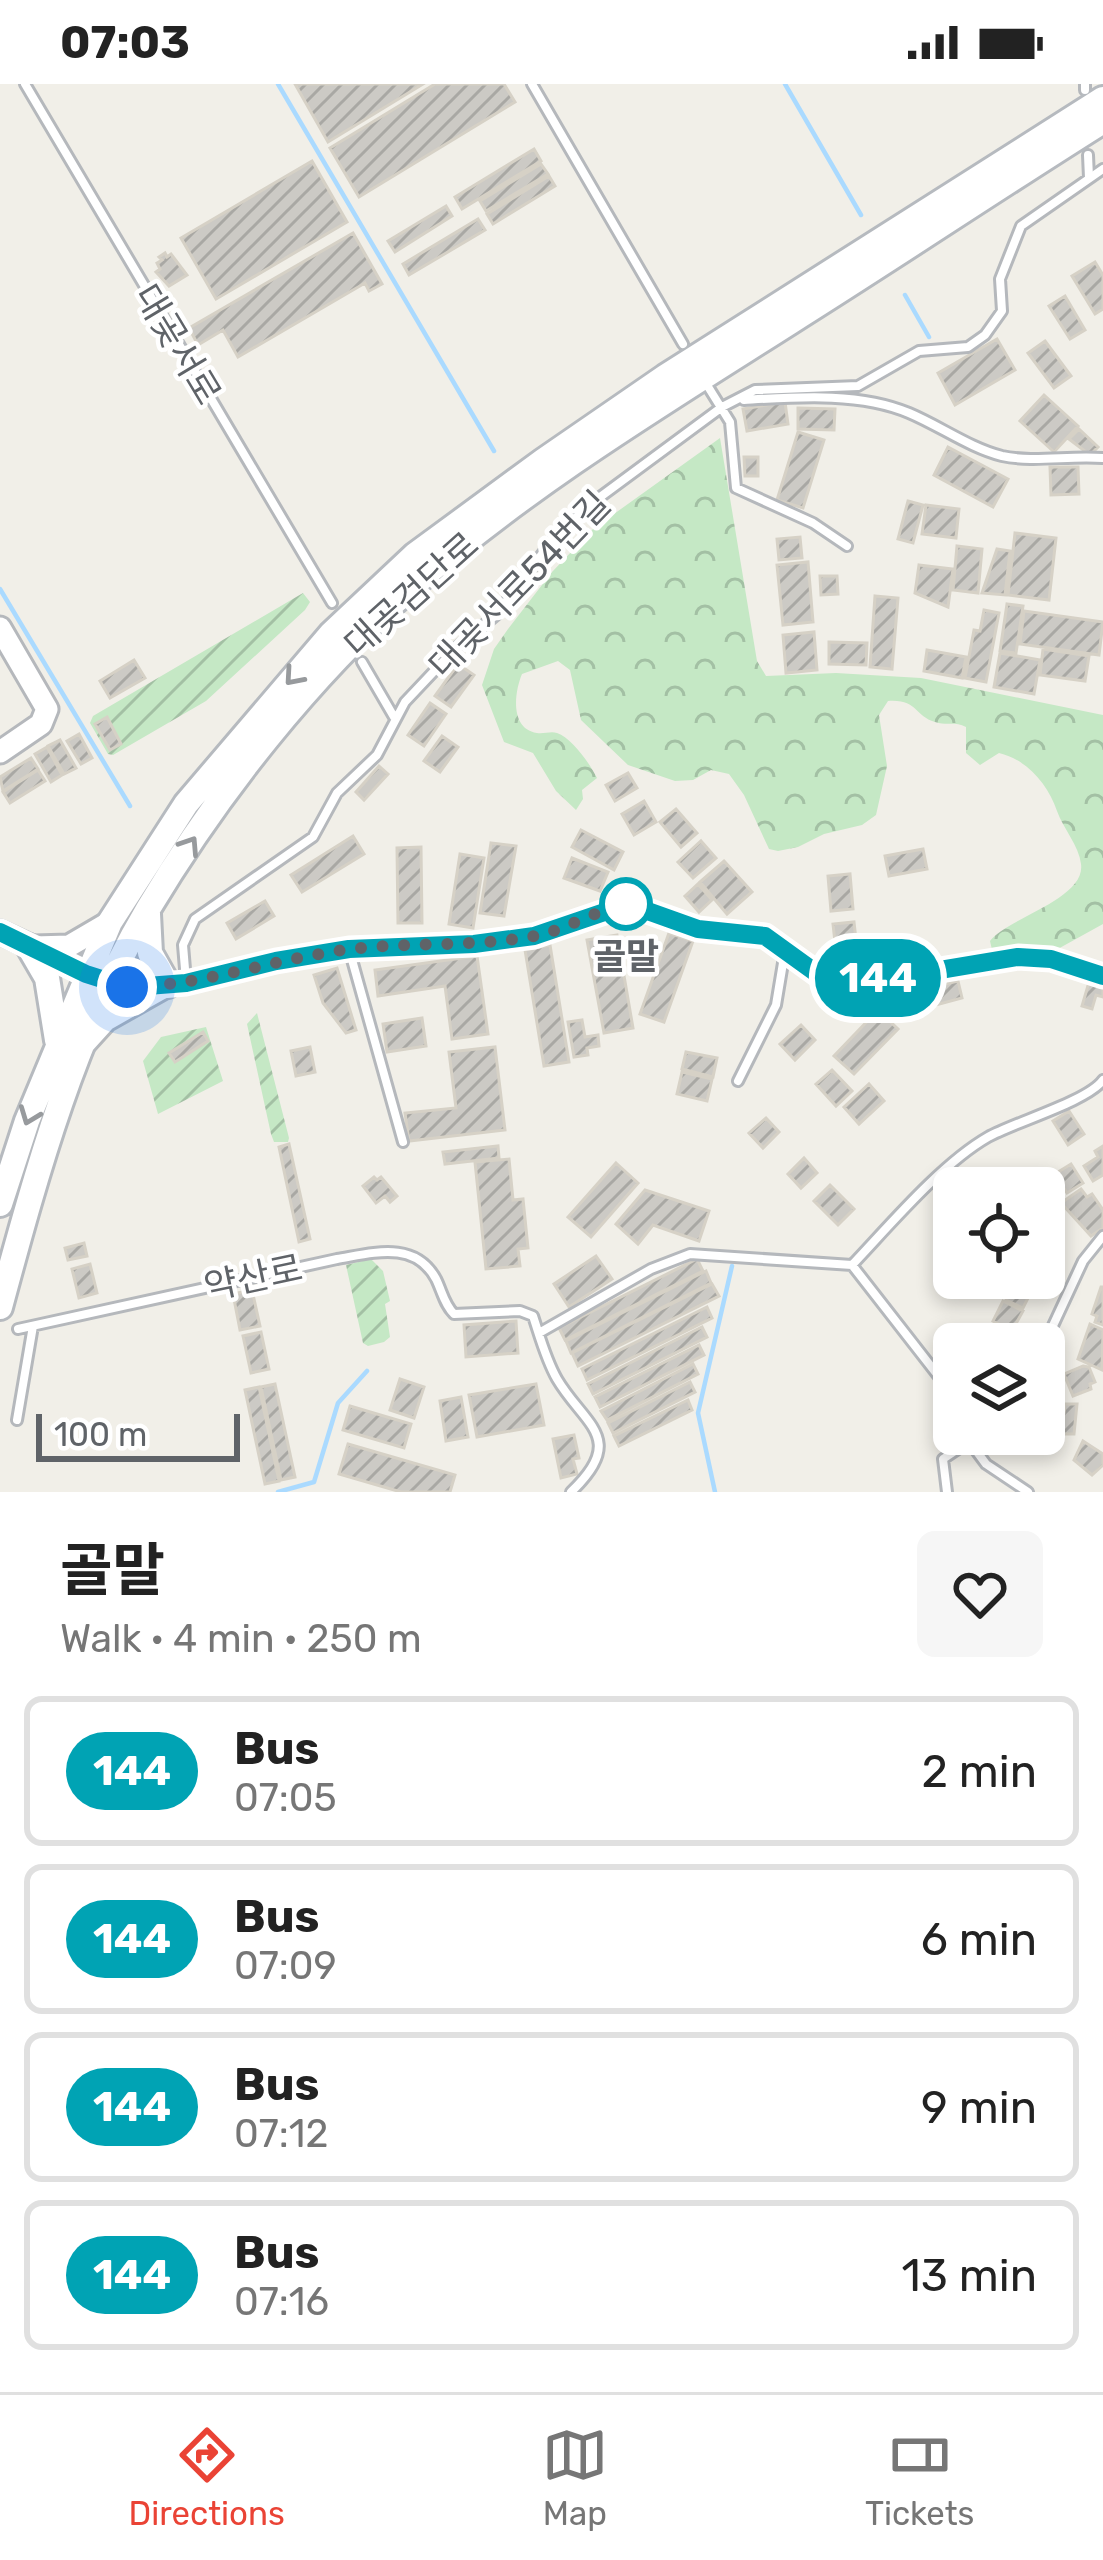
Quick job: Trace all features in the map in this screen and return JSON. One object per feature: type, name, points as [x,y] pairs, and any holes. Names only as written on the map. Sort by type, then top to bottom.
[{"type":"main road","name":"대곶검단로","points":[[0,1307],[59,1100],[86,974],[110,922],[186,804],[331,634],[415,555],[664,377],[1091,91]]},
{"type":"main road","name":"대곶검단로","points":[[0,1204],[27,1120],[111,983],[148,909],[205,822],[354,642],[465,542],[680,392],[1103,121]]},
{"type":"main road","points":[[148,909],[150,953],[177,984]]},
{"type":"main road","points":[[28,947],[47,978],[70,1046]]},
{"type":"street","points":[[0,628],[47,709],[41,724],[0,752]]},
{"type":"street","points":[[28,947],[70,946],[110,922]]},
{"type":"street","points":[[0,932],[111,983],[177,984]]},
{"type":"street","points":[[70,1046],[106,1020],[177,984],[349,949]]},
{"type":"lane","name":"대곶서로","points":[[25,84],[332,603]]},
{"type":"lane","points":[[532,84],[683,344]]},
{"type":"lane","points":[[1088,155],[1090,178]]},
{"type":"lane","name":"대곶서로54번길","points":[[177,984],[191,925],[313,837],[338,793],[376,755],[394,717],[443,661],[496,615],[573,519],[722,407],[763,388],[850,388],[919,351],[961,350],[977,342],[1002,311],[1000,278],[1017,232],[1103,169]]},
{"type":"lane","points":[[707,385],[730,422],[736,488],[813,523],[847,546]]},
{"type":"lane","points":[[739,400],[800,398],[878,404],[905,411],[994,454],[1103,458]]},
{"type":"lane","points":[[362,662],[394,717]]},
{"type":"lane","points":[[404,1142],[349,949],[499,942],[548,933],[628,904],[698,929],[765,936],[819,975],[841,980],[916,974],[1018,957],[1051,959],[1103,976]]},
{"type":"lane","points":[[738,1081],[781,992],[785,949]]},
{"type":"lane","points":[[852,1265],[917,1197],[983,1140],[1089,1095],[1103,1080]]},
{"type":"lane","points":[[1054,1323],[1083,1261],[1103,1236]]},
{"type":"lane","name":"약산로","points":[[18,1329],[379,1252],[407,1254],[424,1262],[450,1311],[459,1315],[527,1311],[539,1334]]},
{"type":"lane","points":[[571,1492],[596,1459],[596,1430],[555,1376],[539,1334],[651,1269],[690,1254],[852,1265],[933,1369]]},
{"type":"lane","points":[[16,1420],[33,1326]]},
{"type":"lane","points":[[947,1492],[943,1460],[949,1455]]},
{"type":"lane","points":[[983,1455],[996,1473],[1028,1492]]},
{"type":"green space","points":[[720,438],[757,661],[766,676],[836,673],[921,678],[1103,715],[1103,924],[1056,950],[993,954],[990,941],[999,933],[1071,888],[1079,876],[1080,857],[1036,775],[999,753],[980,765],[966,753],[966,727],[928,719],[905,703],[888,701],[879,715],[887,766],[876,815],[862,825],[778,851],[769,849],[729,774],[711,770],[693,780],[675,781],[628,765],[581,720],[570,670],[558,661],[522,674],[516,709],[528,730],[557,733],[569,740],[594,772],[597,778],[582,790],[576,810],[556,791],[533,753],[504,742],[482,685],[494,649],[508,629],[593,529]]},
{"type":"green space","points":[[303,593],[310,602],[305,610],[206,701],[108,754],[90,723],[93,716]]},
{"type":"green space","points":[[257,1013],[288,1142],[274,1142],[271,1134],[247,1024]]},
{"type":"green space","points":[[206,1027],[223,1081],[158,1114],[143,1061],[161,1037]]},
{"type":"green space","points":[[371,1259],[383,1271],[390,1301],[385,1304],[390,1337],[368,1346],[363,1343],[346,1265]]},
{"type":"building","points":[[295,84],[423,84],[328,142]]},
{"type":"building","points":[[435,84],[504,84],[515,102],[359,197],[330,148]]},
{"type":"building","points":[[534,149],[541,161],[462,209],[455,197]]},
{"type":"building","points":[[312,161],[347,222],[216,299],[181,238]]},
{"type":"building","points":[[541,164],[548,174],[486,211],[480,201]]},
{"type":"building","points":[[549,176],[555,186],[493,224],[487,214]]},
{"type":"building","points":[[446,206],[452,216],[395,252],[388,241]]},
{"type":"building","points":[[478,219],[485,230],[409,275],[403,264]]},
{"type":"building","points":[[353,233],[382,284],[369,291],[365,283],[238,357],[223,330],[198,345],[189,328]]},
{"type":"building","points":[[165,253],[187,275],[169,286],[156,272],[159,257]]},
{"type":"building","points":[[1095,262],[1103,275],[1103,309],[1095,314],[1072,276]]},
{"type":"building","points":[[1065,296],[1085,330],[1070,339],[1049,306]]},
{"type":"building","points":[[997,339],[1015,370],[955,405],[938,373]]},
{"type":"building","points":[[1045,341],[1071,376],[1054,388],[1028,353]]},
{"type":"building","points":[[1044,395],[1078,426],[1054,452],[1020,421]]},
{"type":"building","points":[[785,402],[788,424],[747,431],[743,409]]},
{"type":"building","points":[[798,408],[835,409],[834,430],[798,429]]},
{"type":"building","points":[[1079,429],[1098,447],[1090,455],[1069,439]]},
{"type":"building","points":[[798,432],[824,440],[803,508],[777,500]]},
{"type":"building","points":[[948,447],[1008,479],[993,507],[934,475]]},
{"type":"building","points":[[744,457],[758,457],[758,476],[745,476]]},
{"type":"building","points":[[1050,467],[1078,467],[1079,494],[1051,495]]},
{"type":"building","points":[[908,501],[923,505],[913,543],[898,539]]},
{"type":"building","points":[[926,505],[959,509],[956,538],[922,534]]},
{"type":"building","points":[[1015,533],[1056,538],[1049,600],[1008,595]]},
{"type":"building","points":[[800,537],[802,558],[779,560],[777,539]]},
{"type":"building","points":[[957,546],[982,549],[978,593],[953,590]]},
{"type":"building","points":[[997,549],[1010,551],[1005,595],[982,593]]},
{"type":"building","points":[[808,562],[813,622],[783,625],[777,565]]},
{"type":"building","points":[[919,565],[953,569],[948,607],[915,593]]},
{"type":"building","points":[[820,576],[837,576],[838,594],[821,595]]},
{"type":"building","points":[[875,596],[898,598],[892,669],[870,667]]},
{"type":"building","points":[[1007,604],[1023,606],[1016,653],[1000,651]]},
{"type":"building","points":[[984,610],[999,613],[986,682],[965,678],[974,630],[980,631]]},
{"type":"building","points":[[1024,611],[1103,622],[1099,655],[1020,644]]},
{"type":"building","points":[[814,632],[817,670],[786,673],[783,635]]},
{"type":"building","points":[[829,642],[867,643],[866,665],[829,664]]},
{"type":"building","points":[[1043,649],[1089,656],[1085,681],[1040,675]]},
{"type":"building","points":[[927,650],[966,657],[962,678],[924,671]]},
{"type":"building","points":[[1000,653],[1040,660],[1034,694],[994,687]]},
{"type":"building","points":[[134,660],[145,678],[110,698],[100,681]]},
{"type":"building","points":[[458,664],[474,675],[451,707],[435,696]]},
{"type":"building","points":[[430,703],[446,714],[424,746],[408,735]]},
{"type":"building","points":[[107,717],[121,744],[110,750],[95,724]]},
{"type":"building","points":[[79,734],[92,758],[81,764],[67,741]]},
{"type":"building","points":[[442,736],[458,747],[440,772],[424,761]]},
{"type":"building","points":[[60,740],[76,768],[64,774],[48,746]]},
{"type":"building","points":[[47,747],[62,775],[51,782],[35,754]]},
{"type":"building","points":[[31,758],[38,769],[3,791],[0,777]]},
{"type":"building","points":[[379,766],[388,774],[364,800],[356,792]]},
{"type":"building","points":[[38,770],[45,781],[10,803],[3,792]]},
{"type":"building","points":[[628,773],[637,788],[615,801],[606,785]]},
{"type":"building","points":[[644,801],[656,822],[634,835],[622,814]]},
{"type":"building","points":[[676,809],[697,833],[681,847],[660,822]]},
{"type":"building","points":[[581,830],[623,852],[614,870],[572,847]]},
{"type":"building","points":[[353,836],[364,854],[302,892],[291,875]]},
{"type":"building","points":[[701,841],[716,858],[693,878],[678,862]]},
{"type":"building","points":[[491,843],[516,846],[504,916],[480,913]]},
{"type":"building","points":[[421,847],[422,923],[398,923],[397,848]]},
{"type":"building","points":[[923,849],[927,869],[889,876],[885,856]]},
{"type":"building","points":[[460,854],[484,858],[473,928],[449,924]]},
{"type":"building","points":[[572,858],[608,872],[600,891],[564,878]]},
{"type":"building","points":[[724,861],[752,892],[727,914],[700,882]]},
{"type":"building","points":[[850,874],[853,909],[831,911],[828,876]]},
{"type":"building","points":[[698,884],[712,900],[699,912],[685,896]]},
{"type":"building","points":[[265,901],[274,916],[236,939],[227,923]]},
{"type":"building","points":[[854,922],[858,958],[837,960],[833,924]]},
{"type":"building","points":[[669,933],[693,941],[664,1022],[640,1014]]},
{"type":"building","points":[[617,935],[633,1028],[604,1033],[587,940]]},
{"type":"building","points":[[550,945],[569,1062],[544,1066],[525,950]]},
{"type":"building","points":[[477,956],[488,1034],[452,1039],[445,986],[378,996],[375,970]]},
{"type":"building","points":[[858,960],[859,972],[840,974],[839,961]]},
{"type":"building","points":[[337,968],[356,1030],[346,1033],[323,1003],[314,975]]},
{"type":"building","points":[[958,981],[962,998],[936,1005],[932,987]]},
{"type":"building","points":[[1089,982],[1103,986],[1103,997],[1096,995],[1092,1009],[1082,1006]]},
{"type":"building","points":[[878,1010],[898,1029],[854,1074],[834,1056]]},
{"type":"building","points":[[422,1018],[426,1046],[387,1052],[383,1024]]},
{"type":"building","points":[[582,1020],[585,1037],[598,1035],[599,1046],[587,1048],[588,1055],[574,1057],[568,1022]]},
{"type":"building","points":[[801,1025],[815,1040],[795,1060],[780,1044]]},
{"type":"building","points":[[203,1032],[208,1041],[175,1062],[169,1053]]},
{"type":"building","points":[[310,1047],[315,1072],[296,1076],[291,1051]]},
{"type":"building","points":[[495,1047],[505,1130],[409,1141],[405,1113],[456,1108],[449,1052]]},
{"type":"building","points":[[686,1052],[717,1058],[713,1077],[682,1069]]},
{"type":"building","points":[[832,1070],[852,1091],[836,1106],[816,1084]]},
{"type":"building","points":[[682,1072],[712,1079],[707,1101],[677,1094]]},
{"type":"building","points":[[869,1084],[884,1101],[859,1124],[844,1107]]},
{"type":"building","points":[[1069,1111],[1084,1134],[1068,1145],[1053,1121]]},
{"type":"building","points":[[766,1118],[779,1132],[763,1148],[749,1133]]},
{"type":"building","points":[[289,1144],[310,1239],[299,1242],[279,1147]]},
{"type":"building","points":[[498,1146],[499,1158],[445,1164],[443,1152]]},
{"type":"building","points":[[1103,1146],[1103,1175],[1093,1181],[1084,1166],[1098,1157],[1095,1151]]},
{"type":"building","points":[[804,1158],[817,1173],[801,1188],[788,1174]]},
{"type":"building","points":[[509,1159],[513,1200],[523,1199],[528,1248],[518,1249],[520,1266],[486,1269],[475,1162]]},
{"type":"building","points":[[616,1163],[638,1183],[591,1237],[568,1217]]},
{"type":"building","points":[[1071,1164],[1083,1183],[1067,1193],[1065,1190],[1065,1168]]},
{"type":"building","points":[[381,1177],[397,1196],[390,1202],[385,1196],[376,1203],[363,1186]]},
{"type":"building","points":[[830,1185],[854,1209],[838,1225],[814,1201]]},
{"type":"building","points":[[1081,1189],[1087,1197],[1092,1194],[1103,1210],[1103,1228],[1091,1236],[1065,1207],[1065,1200]]},
{"type":"building","points":[[645,1190],[709,1211],[699,1241],[653,1225],[638,1244],[616,1224]]},
{"type":"building","points":[[84,1243],[87,1256],[68,1260],[65,1248]]},
{"type":"building","points":[[596,1256],[612,1279],[569,1307],[554,1284]]},
{"type":"building","points":[[697,1259],[703,1271],[565,1340],[559,1328]]},
{"type":"building","points":[[90,1264],[97,1293],[79,1298],[72,1269]]},
{"type":"building","points":[[706,1271],[711,1283],[571,1353],[566,1341]]},
{"type":"building","points":[[712,1284],[719,1296],[578,1366],[572,1353]]},
{"type":"building","points":[[1103,1287],[1103,1325],[1092,1314]]},
{"type":"building","points":[[252,1290],[260,1326],[240,1330],[233,1294]]},
{"type":"building","points":[[1006,1299],[1028,1299],[1023,1308]]},
{"type":"building","points":[[1003,1301],[1023,1311],[1016,1323],[993,1321]]},
{"type":"building","points":[[707,1307],[712,1318],[587,1380],[582,1369]]},
{"type":"building","points":[[516,1321],[518,1353],[466,1357],[464,1325]]},
{"type":"building","points":[[1090,1324],[1103,1330],[1102,1370],[1078,1359]]},
{"type":"building","points":[[702,1327],[707,1337],[593,1394],[588,1384]]},
{"type":"building","points":[[261,1332],[269,1369],[251,1373],[243,1336]]},
{"type":"building","points":[[699,1345],[704,1355],[600,1407],[595,1397]]},
{"type":"building","points":[[693,1364],[698,1374],[607,1420],[601,1411]]},
{"type":"building","points":[[1089,1367],[1095,1382],[1091,1389],[1073,1396],[1065,1374]]},
{"type":"building","points":[[400,1379],[424,1387],[414,1418],[390,1410]]},
{"type":"building","points":[[690,1382],[695,1392],[613,1433],[608,1423]]},
{"type":"building","points":[[275,1384],[295,1477],[281,1480],[261,1387]]},
{"type":"building","points":[[536,1384],[544,1425],[477,1437],[469,1395]]},
{"type":"building","points":[[259,1387],[279,1481],[265,1484],[245,1390]]},
{"type":"building","points":[[461,1397],[468,1437],[446,1441],[440,1401]]},
{"type":"building","points":[[688,1400],[692,1410],[619,1446],[614,1436]]},
{"type":"building","points":[[1065,1404],[1077,1404],[1074,1434],[1065,1434]]},
{"type":"building","points":[[350,1406],[411,1424],[404,1448],[343,1430]]},
{"type":"building","points":[[574,1435],[577,1474],[561,1478],[553,1439]]},
{"type":"building","points":[[1083,1441],[1103,1454],[1103,1465],[1092,1475],[1074,1460]]},
{"type":"building","points":[[348,1444],[455,1475],[450,1492],[401,1492],[339,1474]]},
{"type":"waterway","points":[[278,84],[494,451]]},
{"type":"waterway","points":[[785,84],[861,215]]},
{"type":"waterway","points":[[905,295],[929,337]]},
{"type":"waterway","points":[[0,589],[130,806]]},
{"type":"waterway","points":[[715,1492],[698,1413],[732,1266]]},
{"type":"waterway","points":[[278,1492],[314,1482],[338,1403],[367,1371]]},
{"type":"bus line","name":"144","points":[[0,932],[86,974],[127,987],[186,983],[349,949],[499,942],[548,933],[628,904],[698,929],[765,936],[796,961],[830,979],[916,974],[1018,957],[1051,959],[1103,976]]},
{"type":"place","name":"골말","points":[[626,904]]},
{"type":"route","points":[[127,987],[186,983],[349,949],[499,942],[548,933],[626,904]]}]
